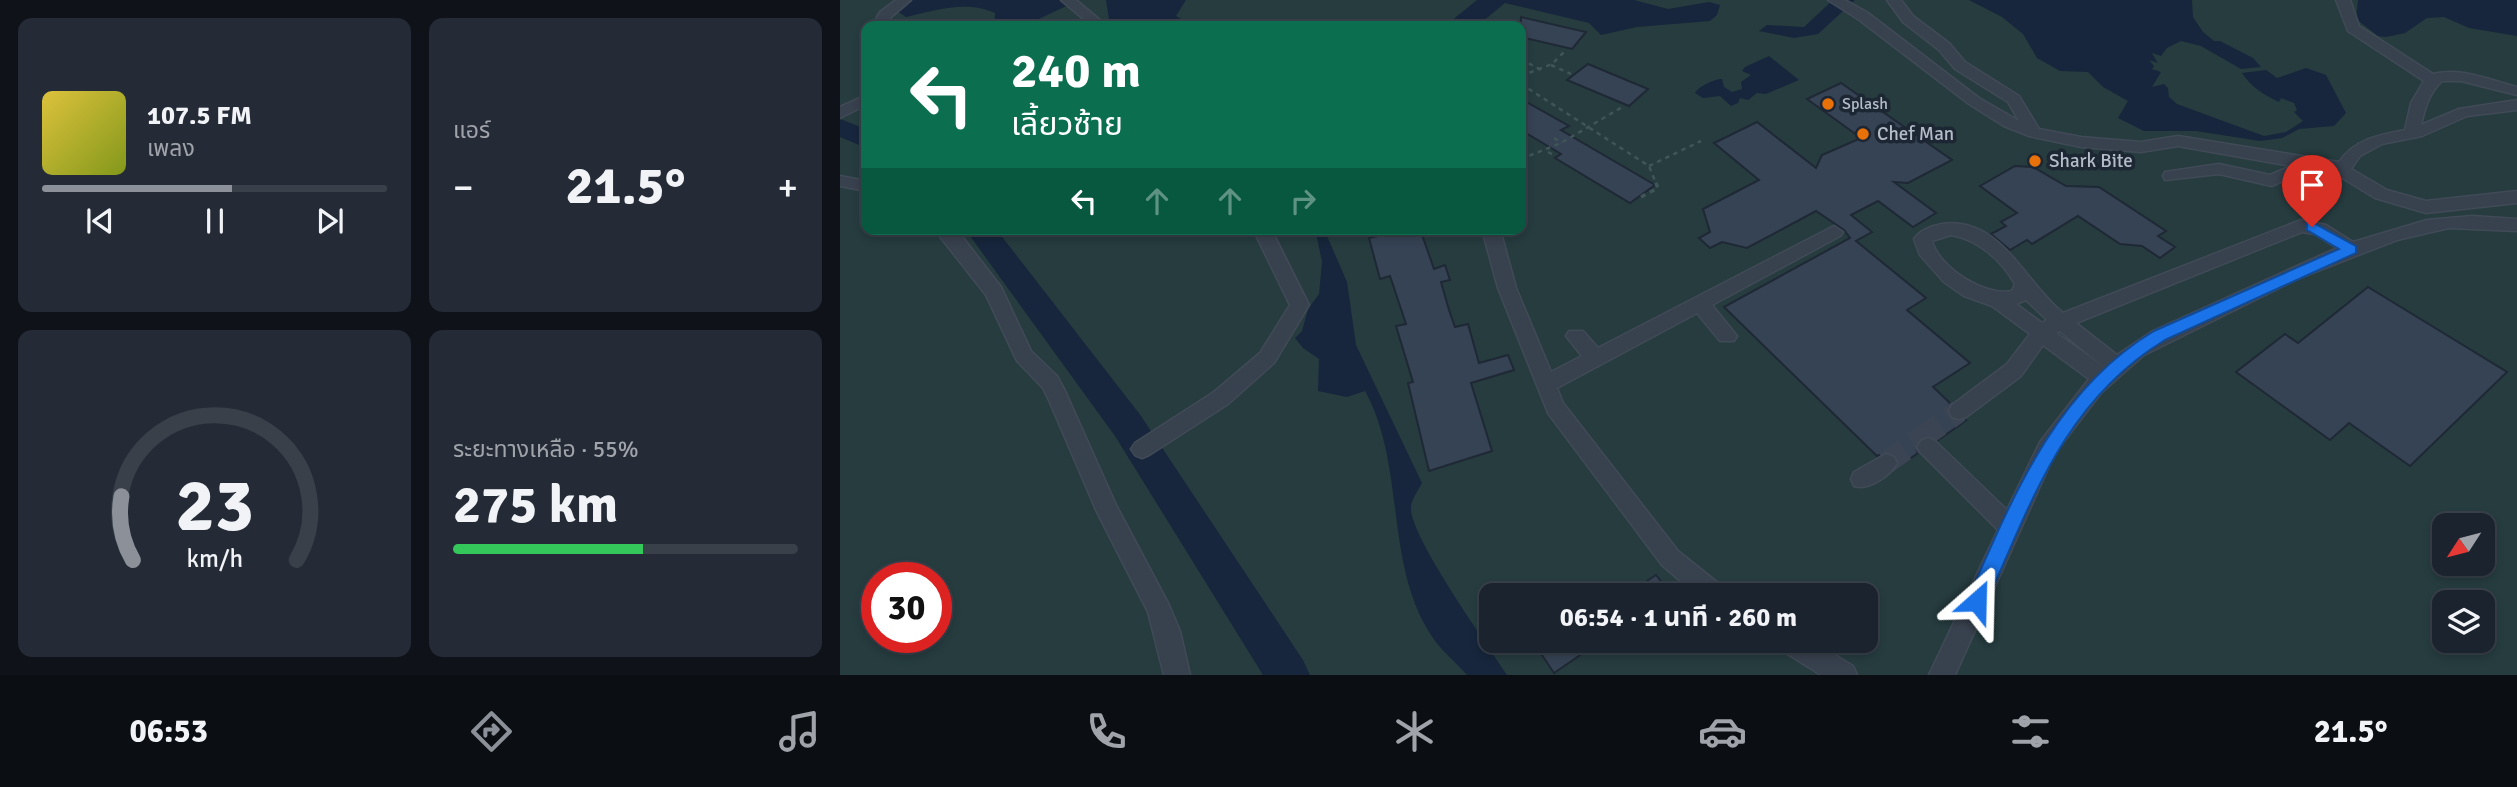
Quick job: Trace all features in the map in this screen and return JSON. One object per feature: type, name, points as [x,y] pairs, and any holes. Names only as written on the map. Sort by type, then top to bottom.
[{"type":"street","points":[[882,21],[885,15],[904,0]]},
{"type":"street","points":[[1068,0],[1094,21]]},
{"type":"street","points":[[1835,0],[1863,16],[1974,101],[2009,123],[2029,131],[2081,142],[2141,147],[2178,141],[2330,163],[2381,194],[2426,207],[2517,197]]},
{"type":"street","points":[[1894,0],[1900,11],[1941,44],[1961,67],[2004,88],[2025,111],[2029,131]]},
{"type":"street","points":[[2343,0],[2353,28],[2431,79]]},
{"type":"street","points":[[2412,129],[2416,106],[2431,79],[2440,74],[2458,74],[2517,92]]},
{"type":"street","points":[[840,113],[861,102]]},
{"type":"street","points":[[2342,170],[2354,152],[2378,140],[2416,133],[2464,112],[2517,106]]},
{"type":"street","points":[[2171,176],[2219,169],[2272,181],[2312,162]]},
{"type":"street","points":[[840,181],[861,185]]},
{"type":"street","points":[[1942,675],[2047,448],[2110,373],[2137,349],[2351,249],[2428,225],[2472,221],[2517,225]]},
{"type":"street","points":[[1959,411],[2014,370],[2042,332],[2060,322],[2301,226],[2320,229],[2351,249]]},
{"type":"street","points":[[1952,227],[1970,233],[2015,266],[2024,284],[2110,373],[2042,332],[1999,301],[1971,291],[1950,277],[1926,251],[1923,239],[1934,229],[1952,227]]},
{"type":"street","points":[[1545,385],[1834,232]]},
{"type":"street","points":[[950,235],[994,292],[1024,356],[1050,382],[1058,397],[1106,508],[1154,596],[1171,642],[1177,675]]},
{"type":"street","points":[[1142,449],[1221,398],[1258,366],[1300,305],[1265,235]]},
{"type":"street","points":[[1493,235],[1507,288],[1545,385],[1561,417],[1670,558],[1700,583]]},
{"type":"street","points":[[1999,301],[2019,296],[2024,284]]},
{"type":"street","points":[[1699,302],[1727,336]]},
{"type":"street","points":[[1576,336],[1595,358]]},
{"type":"street","points":[[1928,447],[2011,528]]},
{"type":"street","points":[[1862,479],[1886,463]]},
{"type":"street","points":[[1808,653],[1844,675]]},
{"type":"path","points":[[1526,74],[1541,70],[1562,57],[1566,50]]},
{"type":"path","points":[[1526,62],[1541,70]]},
{"type":"path","points":[[1550,64],[1571,74]]},
{"type":"path","points":[[1526,87],[1587,126],[1601,139],[1649,166],[1658,188],[1641,197]]},
{"type":"path","points":[[1526,158],[1548,152],[1624,106]]},
{"type":"path","points":[[1554,138],[1562,143]]},
{"type":"path","points":[[1649,166],[1701,141]]},
{"type":"path","points":[[1548,152],[1554,155]]},
{"type":"green space","points":[[840,0],[2517,0],[2517,675],[840,675]]},
{"type":"water","points":[[910,0],[1079,0],[1035,21],[994,21],[995,13],[974,7],[951,8],[906,17],[897,11]]},
{"type":"water","points":[[1106,0],[1186,0],[1176,16],[1184,21],[1109,21]]},
{"type":"water","points":[[1477,0],[1634,0],[1668,9],[1709,2],[1720,5],[1717,15],[1710,21],[1637,27],[1601,35],[1589,23],[1505,3],[1483,21],[1451,21]]},
{"type":"water","points":[[1833,0],[1855,0],[1818,34],[1794,38],[1759,31],[1767,25],[1804,27]]},
{"type":"water","points":[[1969,0],[2192,0],[2193,17],[2203,32],[2214,41],[2220,41],[2253,58],[2261,67],[2241,69],[2201,46],[2181,41],[2167,48],[2161,56],[2152,53],[2158,63],[2149,60],[2154,66],[2152,69],[2161,72],[2152,87],[2164,84],[2168,88],[2169,97],[2177,104],[2264,136],[2286,132],[2303,121],[2294,112],[2297,110],[2294,103],[2281,98],[2279,102],[2268,96],[2242,73],[2266,70],[2277,78],[2306,68],[2326,75],[2346,113],[2334,126],[2299,129],[2282,138],[2260,141],[2196,131],[2144,131],[2118,118],[2128,101],[2103,87],[2088,72],[2060,71],[2037,58],[2023,34],[2002,17]]},
{"type":"water","points":[[2358,0],[2517,0],[2517,36],[2469,28],[2444,17],[2427,18],[2405,33],[2378,36],[2356,19]]},
{"type":"water","points":[[1769,56],[1799,80],[1766,94],[1757,93],[1748,100],[1740,98],[1738,103],[1731,106],[1720,96],[1703,98],[1695,93],[1699,88],[1722,79],[1724,87],[1732,92],[1742,89],[1741,82],[1751,75],[1742,71],[1745,67]]},
{"type":"water","points":[[1316,235],[1327,235],[1347,282],[1356,345],[1422,483],[1411,507],[1422,541],[1479,633],[1479,653],[1492,653],[1507,675],[1467,675],[1431,635],[1416,607],[1400,546],[1386,450],[1378,420],[1365,391],[1347,397],[1318,391],[1319,359],[1303,348],[1295,338],[1302,331],[1308,309],[1319,294],[1322,262]]},
{"type":"building","points":[[1521,17],[1586,32],[1572,49],[1526,38],[1526,21],[1521,21]]},
{"type":"building","points":[[1588,64],[1648,89],[1629,106],[1567,80]]},
{"type":"building","points":[[1841,83],[1952,160],[1908,183],[1894,182],[1936,213],[1913,227],[1878,201],[1851,215],[1872,232],[1856,241],[1926,298],[1907,310],[1970,363],[1933,387],[1950,403],[1947,410],[1950,418],[1958,422],[1967,420],[1938,440],[1929,436],[1920,439],[1915,446],[1918,453],[1897,468],[1899,462],[1896,456],[1887,452],[1877,456],[1724,307],[1850,238],[1844,230],[1816,211],[1747,248],[1722,242],[1710,248],[1699,238],[1710,232],[1703,209],[1759,180],[1714,143],[1757,122],[1816,168],[1822,155],[1861,138],[1807,99]]},
{"type":"building","points":[[1526,102],[1569,126],[1561,130],[1655,185],[1630,203],[1555,158],[1561,154],[1526,133]]},
{"type":"building","points":[[2015,166],[2033,167],[2066,186],[2099,187],[2166,231],[2158,236],[2175,247],[2160,258],[2142,246],[2120,244],[2078,216],[2032,244],[2027,240],[2010,250],[1991,234],[2006,226],[2001,222],[2017,213],[1980,186]]},
{"type":"building","points":[[1382,235],[1422,235],[1434,269],[1445,265],[1450,280],[1441,282],[1449,310],[1455,327],[1468,324],[1479,363],[1508,355],[1514,370],[1471,383],[1492,451],[1429,471],[1408,383],[1413,382],[1396,326],[1406,324],[1390,276],[1380,279],[1369,238]]},
{"type":"building","points":[[2368,287],[2507,372],[2410,466],[2349,423],[2330,440],[2236,372],[2285,334],[2298,343]]},
{"type":"building","points":[[1656,575],[1662,583],[1644,583]]},
{"type":"building","points":[[1541,653],[1583,653],[1554,673]]},
{"type":"waterway","points":[[840,127],[861,137]]},
{"type":"waterway","points":[[985,235],[1128,426],[1288,675]]},
{"type":"tunnel","points":[[1921,438],[1959,411]]},
{"type":"tunnel","points":[[1886,463],[1921,438]]},
{"type":"tunnel","points":[[1921,438],[1928,447]]},
{"type":"place","name":"Splash","points":[[1828,104]]},
{"type":"place","name":"Chef Man","points":[[1863,134]]},
{"type":"place","name":"Shark Bite","points":[[2035,161]]},
{"type":"route","points":[[1977,601],[2047,448],[2094,387],[2137,349],[2160,336],[2351,249],[2320,229],[2312,227]]}]
